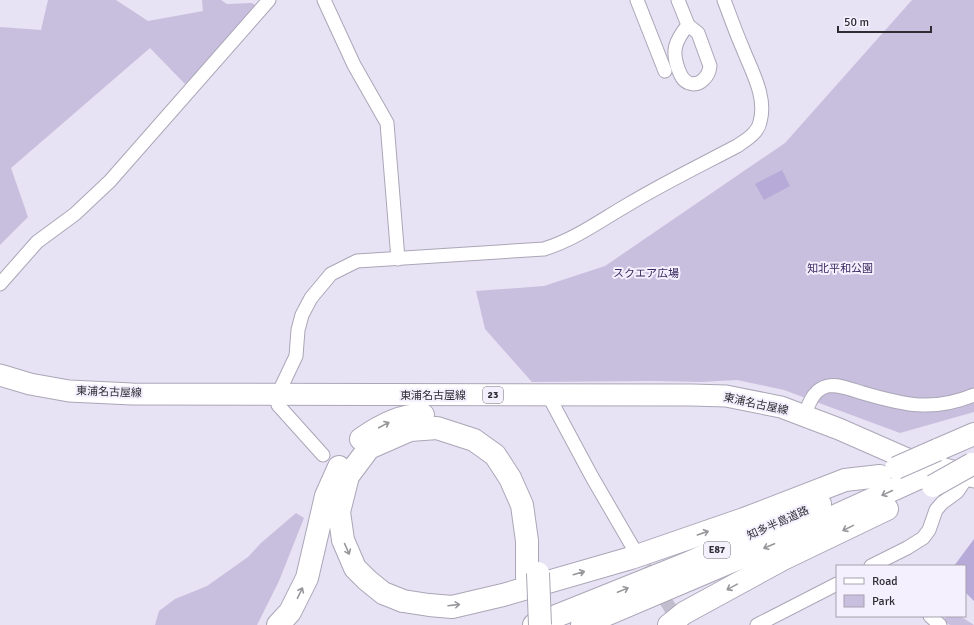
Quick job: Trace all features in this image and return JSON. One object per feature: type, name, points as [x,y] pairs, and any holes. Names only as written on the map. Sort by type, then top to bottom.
[{"type":"highway","points":[[278,625],[290,612],[307,578],[326,496],[342,460],[358,442],[373,430],[391,421],[420,414],[451,418],[474,428],[491,439],[517,468],[527,488],[533,507],[536,526],[527,625]]},
{"type":"highway","points":[[540,625],[532,575],[527,542],[522,505],[510,478],[495,455],[474,440],[437,428],[410,430],[370,448],[348,476],[339,512],[343,540],[355,568],[383,593],[403,601],[429,605],[452,606],[503,595],[631,558],[744,519],[845,480],[888,472]]},
{"type":"highway","name":"知多半島道路","points":[[534,625],[686,564],[974,434]]},
{"type":"highway","name":"知多半島道路","points":[[582,625],[796,534],[970,465]]},
{"type":"highway","points":[[669,625],[684,613],[783,559],[844,530],[928,481]]},
{"type":"main road","name":"東浦名古屋線","points":[[0,375],[30,384],[69,391],[132,394],[726,396],[781,407],[839,429],[905,458],[970,465]]},
{"type":"street","points":[[0,284],[37,242],[75,214],[110,181],[269,0]]},
{"type":"street","points":[[324,0],[354,65],[387,123],[398,259]]},
{"type":"street","points":[[637,0],[665,71]]},
{"type":"street","points":[[678,0],[688,25]]},
{"type":"street","points":[[323,455],[278,405],[278,394],[296,356],[298,330],[302,315],[310,298],[331,274],[357,261],[544,248],[556,245],[605,220],[627,205],[751,137],[760,124],[762,108],[760,94],[756,78],[724,0]]},
{"type":"street","points":[[804,416],[811,397],[828,386],[838,386],[908,405],[947,404],[974,396]]},
{"type":"street","points":[[548,395],[592,477],[635,551]]},
{"type":"street","points":[[885,563],[923,538],[936,510],[942,503],[957,492],[970,465]]},
{"type":"street","points":[[757,625],[836,585]]},
{"type":"green space","points":[[48,0],[116,0],[148,21],[203,11],[202,0],[221,0],[227,4],[252,3],[259,8],[185,84],[150,48],[11,168],[28,217],[0,245],[0,27],[41,30]]},
{"type":"green space","name":"知北平和公園","points":[[912,0],[974,0],[974,412],[900,433],[784,390],[737,380],[701,382],[532,382],[485,329],[476,291],[544,286],[605,266],[785,143]]},
{"type":"green space","points":[[296,513],[304,518],[279,581],[257,625],[155,625],[159,611],[175,599],[207,586],[248,557],[261,543]]},
{"type":"green space","points":[[946,617],[962,617],[974,625],[950,625],[943,620]]},
{"type":"shaded area","points":[[782,170],[790,186],[764,200],[755,184]]},
{"type":"shaded area","points":[[974,539],[974,601],[966,593],[966,565],[955,565]]},
{"type":"tunnel","points":[[635,551],[680,624]]},
{"type":"park label","name":"スクエア広場","points":[[646,273]]}]
